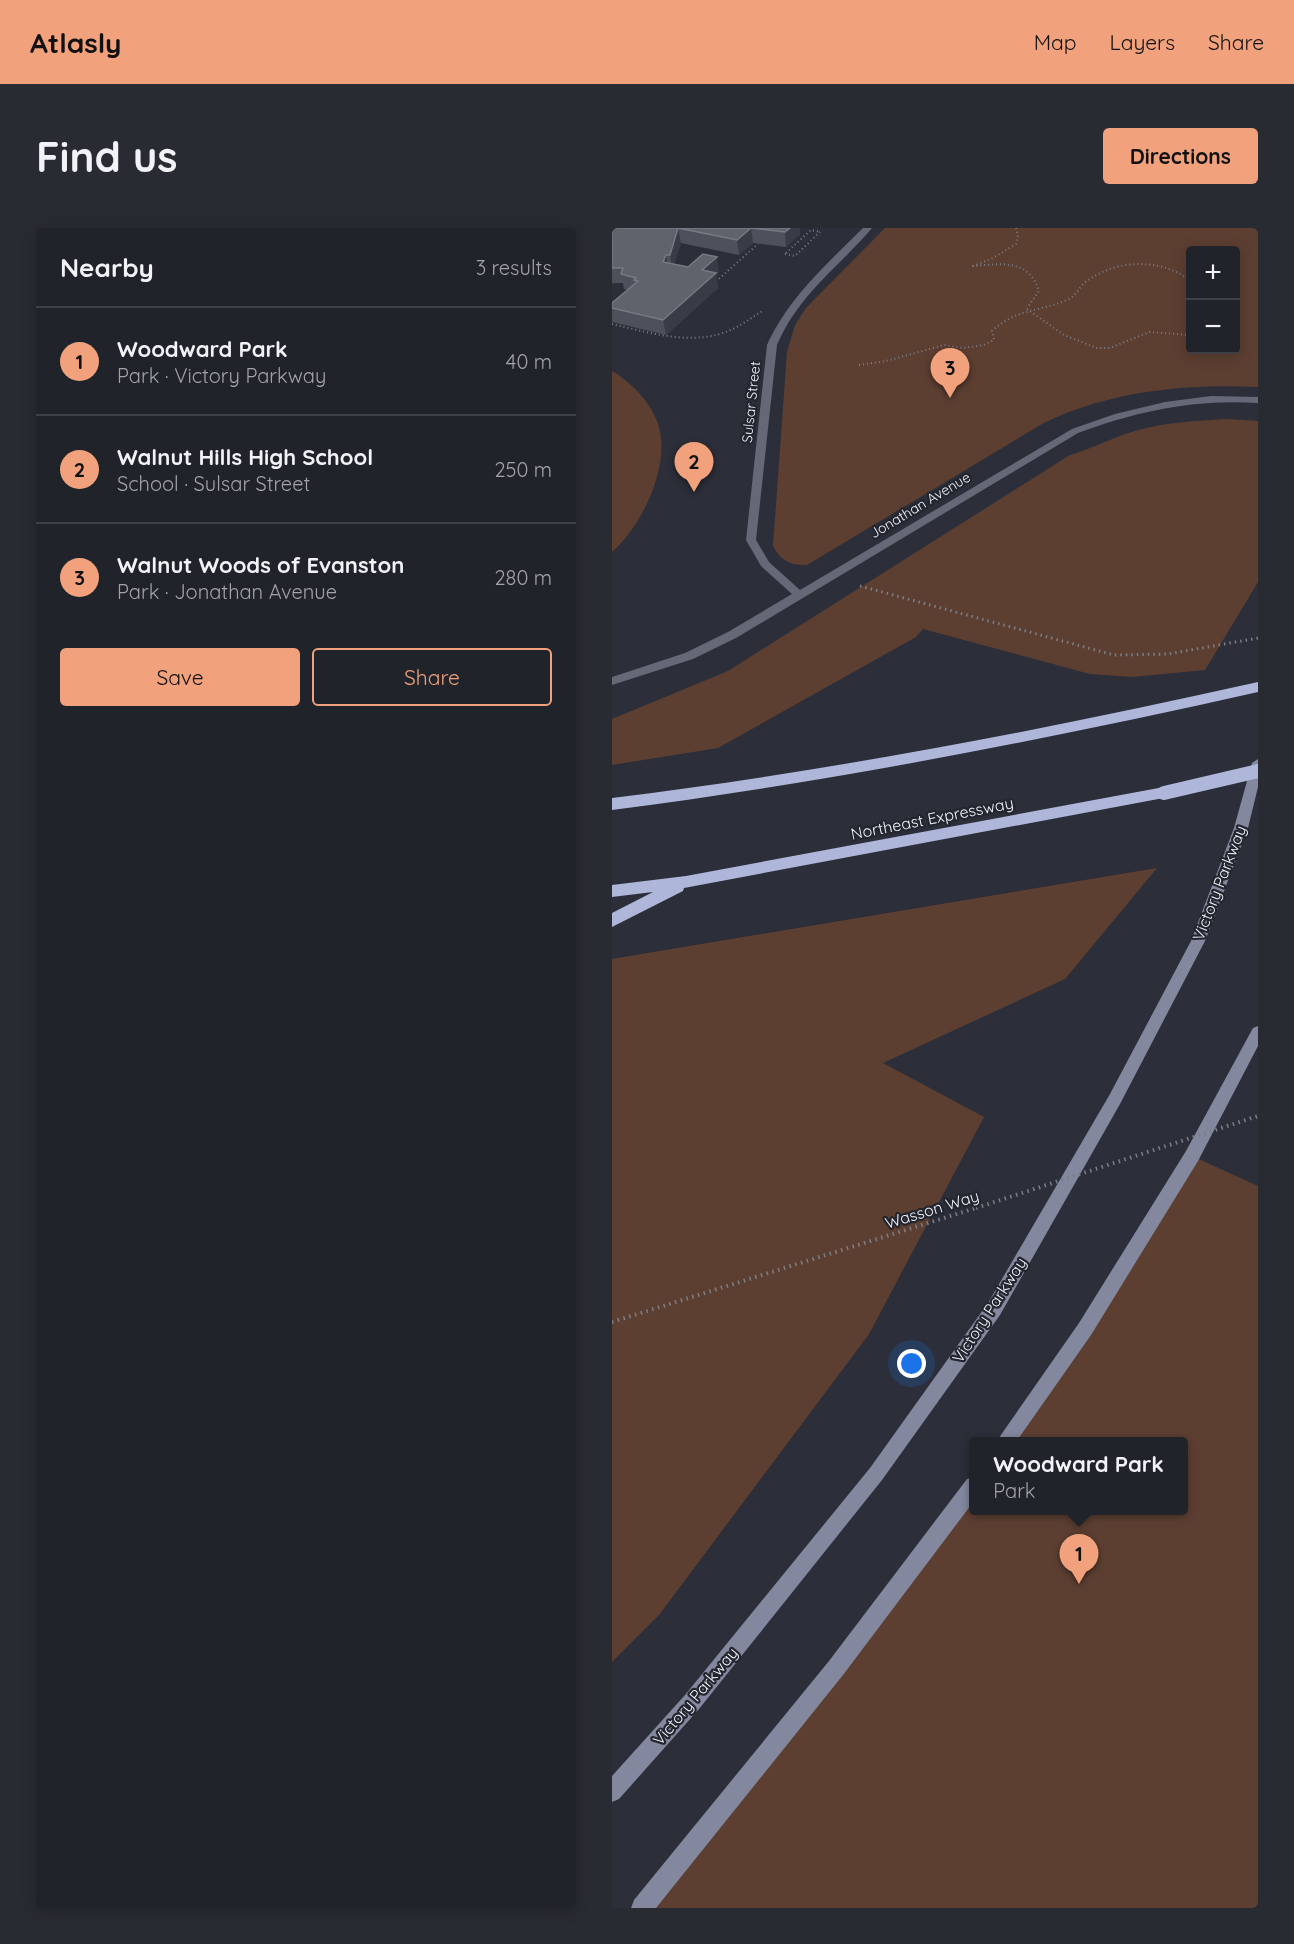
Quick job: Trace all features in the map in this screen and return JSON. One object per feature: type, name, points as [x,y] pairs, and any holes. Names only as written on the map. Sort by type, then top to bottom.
[{"type":"highway","points":[[612,804],[696,794],[849,768],[1189,703],[1258,687]]},
{"type":"highway","name":"Northeast Expressway","points":[[612,891],[686,882],[1164,793],[1258,771]]},
{"type":"highway","points":[[612,921],[686,882]]},
{"type":"street","name":"Sulsar Street","points":[[800,595],[764,564],[755,553],[751,540],[772,345],[780,324],[792,305],[868,228]]},
{"type":"street","name":"Jonathan Avenue","points":[[612,681],[689,656],[732,635],[1075,431],[1110,417],[1148,408],[1210,400],[1258,400]]},
{"type":"street","name":"Victory Parkway","points":[[612,1792],[692,1702],[876,1474],[994,1309],[1115,1099],[1198,941],[1241,828],[1258,763]]},
{"type":"street","points":[[1009,1437],[1085,1329],[1192,1156],[1258,1032]]},
{"type":"street","points":[[642,1908],[836,1668],[969,1493]]},
{"type":"path","points":[[1016,228],[1018,235],[1016,244],[993,258],[973,266],[1005,265],[1025,268],[1032,273],[1040,291],[1027,309]]},
{"type":"path","points":[[811,230],[820,232],[807,244],[795,256],[785,254],[811,230]]},
{"type":"path","points":[[793,241],[798,242]]},
{"type":"path","points":[[711,287],[758,244]]},
{"type":"path","points":[[807,244],[812,246]]},
{"type":"path","points":[[859,364],[886,361],[944,345],[963,348],[984,345],[994,340],[992,331],[1004,319],[1027,309],[1071,299],[1083,283],[1112,267],[1126,264],[1176,271],[1186,277]]},
{"type":"path","points":[[612,324],[663,336],[708,336],[721,334],[767,308]]},
{"type":"path","points":[[1027,309],[1042,322],[1082,344],[1102,349],[1116,346],[1145,332],[1186,335]]},
{"type":"path","points":[[860,586],[1114,655],[1141,658],[1190,652],[1258,638]]},
{"type":"path","name":"Wasson Way","points":[[612,1322],[976,1208],[1258,1116]]},
{"type":"shaded area","points":[[885,228],[1258,228],[1258,387],[1202,387],[1147,392],[1120,397],[1067,413],[1042,424],[807,565],[791,563],[779,555],[773,546],[787,352],[795,325],[806,308]]},
{"type":"shaded area","points":[[612,371],[627,381],[652,410],[659,427],[661,460],[651,495],[643,512],[634,527],[612,552]]},
{"type":"shaded area","points":[[1227,419],[1258,421],[1258,582],[1205,670],[1132,677],[1090,674],[923,629],[916,637],[718,748],[612,765],[612,719],[728,671],[1070,455],[1147,428],[1181,422]]},
{"type":"shaded area","points":[[1157,868],[1065,979],[883,1063],[984,1117],[869,1334],[659,1615],[612,1662],[612,959]]},
{"type":"shaded area","points":[[1192,1156],[1258,1186],[1258,1908],[642,1908],[969,1492],[969,1515],[1188,1515],[1188,1437],[1008,1437]]},
{"type":"building","points":[[612,228],[678,228],[670,255],[666,255],[663,262],[688,267],[703,254],[717,257],[702,270],[716,273],[663,320],[612,308],[612,303],[638,281],[634,280],[636,278],[621,274],[623,268],[612,268]]},
{"type":"building","points":[[678,228],[751,228],[737,240]]},
{"type":"building","points":[[751,228],[790,228],[785,232]]},
{"type":"place","name":"Walnut Woods of Evanston","points":[[950,398]]},
{"type":"place","name":"Walnut Hills High School","points":[[694,492]]},
{"type":"place","name":"Woodward Park","points":[[1079,1584]]}]
